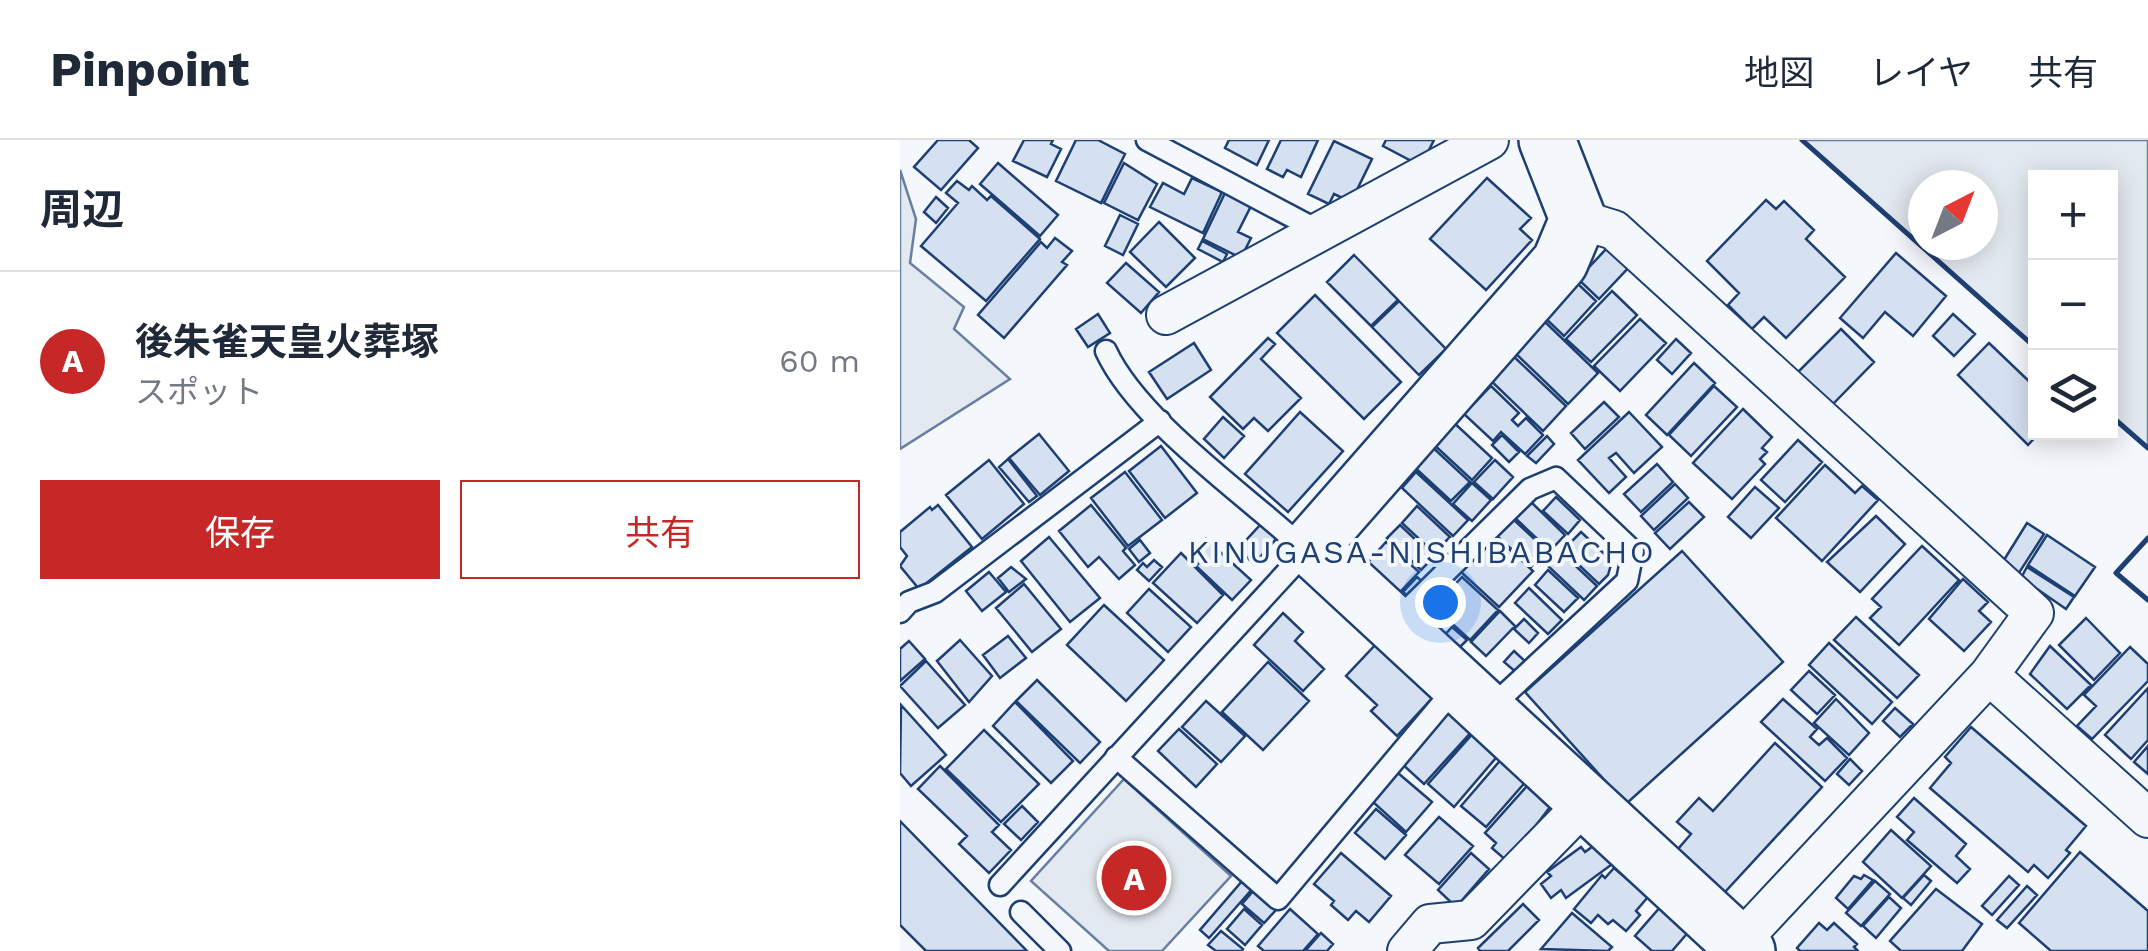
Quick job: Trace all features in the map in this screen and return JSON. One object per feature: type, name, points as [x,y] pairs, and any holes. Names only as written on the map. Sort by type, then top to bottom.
[{"type":"street","points":[[1166,314],[1489,140]]},
{"type":"street","points":[[1547,140],[1578,219],[1560,262],[1310,547],[1739,948],[1988,676],[2034,613],[1614,230],[1578,219]]},
{"type":"street","points":[[1988,676],[2148,818]]},
{"type":"street","points":[[1407,951],[1430,924],[1471,920],[1586,802]]},
{"type":"lane","points":[[1147,140],[1321,232]]},
{"type":"lane","points":[[1000,885],[1310,547],[1286,533],[1160,422],[1114,368],[1106,351]]},
{"type":"lane","points":[[900,612],[909,602],[935,592],[1160,422]]},
{"type":"lane","points":[[1116,756],[1278,899],[1473,698],[1627,581],[1633,552],[1556,478],[1530,490],[1393,624]]},
{"type":"lane","points":[[1022,912],[1060,951]]},
{"type":"shaded area","points":[[1802,140],[2148,140],[2148,448],[2118,421],[2118,170],[2028,170],[2028,342],[1936,260],[1998,260],[1998,170],[1908,170],[1908,235]]},
{"type":"shaded area","points":[[900,170],[916,219],[910,263],[964,307],[954,329],[1010,379],[900,449]]},
{"type":"shaded area","points":[[1124,779],[1231,876],[1162,951],[1109,951],[1031,881]]},
{"type":"building","points":[[938,140],[969,140],[978,148],[941,190],[914,167]]},
{"type":"building","points":[[1024,140],[1053,140],[1051,144],[1061,149],[1047,177],[1013,161]]},
{"type":"building","points":[[1076,140],[1098,140],[1125,154],[1101,203],[1056,181]]},
{"type":"building","points":[[1229,140],[1269,140],[1257,165],[1225,148]]},
{"type":"building","points":[[1281,140],[1318,140],[1301,177],[1287,170],[1283,177],[1267,169]]},
{"type":"building","points":[[1386,140],[1434,140],[1421,166],[1383,146]]},
{"type":"building","points":[[1334,141],[1372,159],[1351,202],[1334,194],[1329,204],[1308,194]]},
{"type":"building","points":[[998,163],[1058,215],[1040,236],[980,184]]},
{"type":"building","points":[[1124,163],[1157,184],[1138,220],[1104,203]]},
{"type":"building","points":[[1192,178],[1222,192],[1203,233],[1150,207],[1163,183],[1184,194]]},
{"type":"building","points":[[1487,178],[1531,218],[1520,229],[1532,240],[1486,290],[1430,239]]},
{"type":"building","points":[[957,181],[969,190],[972,186],[987,200],[991,196],[1040,239],[986,301],[921,246],[958,203],[946,193]]},
{"type":"building","points":[[1225,193],[1251,206],[1238,232],[1251,238],[1241,258],[1203,239]]},
{"type":"building","points":[[936,197],[948,208],[936,223],[924,212]]},
{"type":"building","points":[[1766,200],[1776,209],[1784,201],[1814,230],[1806,239],[1845,277],[1786,338],[1764,317],[1752,329],[1728,305],[1739,293],[1707,261]]},
{"type":"building","points":[[1120,215],[1138,224],[1123,255],[1105,246]]},
{"type":"building","points":[[1159,222],[1195,258],[1166,287],[1130,252]]},
{"type":"building","points":[[1055,238],[1072,251],[1062,262],[1067,265],[1004,338],[978,315],[1041,242],[1047,248]]},
{"type":"building","points":[[1202,241],[1227,254],[1223,262],[1198,249]]},
{"type":"building","points":[[1608,247],[1630,266],[1599,299],[1578,279]]},
{"type":"building","points":[[1896,253],[1946,296],[1913,336],[1885,312],[1863,338],[1840,318]]},
{"type":"building","points":[[1354,255],[1398,300],[1371,326],[1327,282]]},
{"type":"building","points":[[1126,263],[1159,292],[1141,313],[1107,283]]},
{"type":"building","points":[[1576,282],[1596,301],[1564,336],[1543,316]]},
{"type":"building","points":[[1612,291],[1637,315],[1591,362],[1566,339]]},
{"type":"building","points":[[1315,295],[1401,382],[1364,419],[1277,333]]},
{"type":"building","points":[[1399,301],[1446,349],[1419,375],[1372,327]]},
{"type":"building","points":[[1098,314],[1110,333],[1088,347],[1076,329]]},
{"type":"building","points":[[1953,314],[1975,334],[1954,356],[1933,336]]},
{"type":"building","points":[[1542,319],[1598,373],[1568,404],[1512,350]]},
{"type":"building","points":[[1640,319],[1666,343],[1620,391],[1594,366]]},
{"type":"building","points":[[1841,329],[1874,362],[1832,405],[1798,372]]},
{"type":"building","points":[[1268,338],[1275,344],[1261,359],[1301,398],[1268,431],[1254,418],[1243,429],[1210,397]]},
{"type":"building","points":[[1676,339],[1691,353],[1672,374],[1657,360]]},
{"type":"building","points":[[1194,343],[1211,370],[1167,399],[1149,372]]},
{"type":"building","points":[[1989,343],[2028,380],[2028,440],[2033,440],[2028,445],[1958,375]]},
{"type":"building","points":[[1510,353],[1566,406],[1543,431],[1487,377]]},
{"type":"building","points":[[1694,363],[1715,383],[1667,435],[1646,415]]},
{"type":"building","points":[[1491,386],[1519,413],[1512,420],[1518,426],[1526,418],[1543,435],[1525,454],[1501,432],[1493,441],[1464,414]]},
{"type":"building","points":[[1714,386],[1737,407],[1691,456],[1669,435]]},
{"type":"building","points":[[1604,402],[1619,417],[1585,449],[1571,433]]},
{"type":"building","points":[[1743,409],[1772,437],[1762,448],[1767,452],[1760,459],[1765,464],[1732,499],[1693,463]]},
{"type":"building","points":[[1300,412],[1343,451],[1288,512],[1245,474]]},
{"type":"building","points":[[1629,412],[1662,447],[1634,473],[1616,453],[1609,458],[1626,477],[1609,493],[1578,460]]},
{"type":"building","points":[[1223,417],[1244,436],[1224,458],[1204,439]]},
{"type":"building","points":[[1451,420],[1492,458],[1472,480],[1431,442]]},
{"type":"building","points":[[1039,434],[1069,471],[1040,495],[1009,458]]},
{"type":"building","points":[[1502,435],[1519,452],[1509,462],[1492,445]]},
{"type":"building","points":[[1547,436],[1554,444],[1536,463],[1527,456]]},
{"type":"building","points":[[1798,440],[1822,462],[1785,502],[1761,480]]},
{"type":"building","points":[[1429,444],[1470,482],[1451,501],[1411,464]]},
{"type":"building","points":[[1161,446],[1197,493],[1165,518],[1129,471]]},
{"type":"building","points":[[1008,459],[1037,496],[1029,502],[999,467]]},
{"type":"building","points":[[989,460],[1024,504],[982,539],[946,495]]},
{"type":"building","points":[[1495,460],[1513,477],[1493,499],[1474,482]]},
{"type":"building","points":[[1657,464],[1673,482],[1641,512],[1624,494]]},
{"type":"building","points":[[1825,465],[1855,493],[1862,486],[1878,500],[1822,561],[1776,518]]},
{"type":"building","points":[[1125,472],[1162,520],[1128,546],[1091,498]]},
{"type":"building","points":[[1416,472],[1468,520],[1453,536],[1402,488]]},
{"type":"building","points":[[1472,483],[1491,500],[1472,521],[1453,504]]},
{"type":"building","points":[[1675,484],[1688,498],[1654,530],[1641,516]]},
{"type":"building","points":[[1755,487],[1779,508],[1751,538],[1728,517]]},
{"type":"building","points":[[1556,497],[1580,520],[1568,534],[1543,511]]},
{"type":"building","points":[[1530,501],[1565,535],[1550,551],[1514,517]]},
{"type":"building","points":[[1689,502],[1704,517],[1670,549],[1655,533]]},
{"type":"building","points":[[938,505],[972,547],[919,589],[900,566],[907,556],[900,547],[900,532],[930,507],[932,510]]},
{"type":"building","points":[[1091,505],[1135,565],[1119,579],[1099,557],[1088,567],[1059,531]]},
{"type":"building","points":[[1417,506],[1450,537],[1434,553],[1402,523]]},
{"type":"building","points":[[1876,516],[1905,544],[1860,592],[1827,562]]},
{"type":"building","points":[[1513,519],[1546,550],[1531,567],[1497,536]]},
{"type":"building","points":[[2027,523],[2044,534],[2015,579],[1999,568]]},
{"type":"building","points":[[1261,524],[1277,538],[1254,564],[1238,549]]},
{"type":"building","points":[[1400,525],[1434,557],[1421,570],[1387,538]]},
{"type":"building","points":[[1581,532],[1612,561],[1608,575],[1599,584],[1563,550]]},
{"type":"building","points":[[2047,535],[2095,567],[2075,596],[2028,565]]},
{"type":"building","points":[[1495,536],[1533,571],[1499,607],[1461,572]]},
{"type":"building","points":[[1049,537],[1100,598],[1070,622],[1021,561]]},
{"type":"building","points":[[1206,539],[1251,580],[1232,600],[1190,556]]},
{"type":"building","points":[[1140,540],[1150,553],[1139,562],[1129,549]]},
{"type":"building","points":[[1386,542],[1419,572],[1400,592],[1368,562]]},
{"type":"building","points":[[1922,546],[1959,580],[1899,645],[1870,618],[1881,607],[1872,599]]},
{"type":"building","points":[[1682,551],[1783,662],[1626,804],[1525,692]]},
{"type":"building","points":[[1561,552],[1597,586],[1584,600],[1548,566]]},
{"type":"building","points":[[1181,553],[1223,595],[1197,623],[1153,583]]},
{"type":"building","points":[[1154,560],[1162,567],[1149,581],[1137,570]]},
{"type":"building","points":[[1011,567],[1026,579],[1009,592],[998,578]]},
{"type":"building","points":[[2027,567],[2074,597],[2066,609],[2021,578]]},
{"type":"building","points":[[1548,570],[1578,598],[1564,612],[1535,585]]},
{"type":"building","points":[[989,572],[1006,592],[982,611],[966,591]]},
{"type":"building","points":[[1417,577],[1424,583],[1410,598],[1403,592]]},
{"type":"building","points":[[1462,577],[1498,610],[1470,640],[1434,607]]},
{"type":"building","points":[[1963,579],[1988,602],[1979,611],[1991,622],[1964,651],[1929,619]]},
{"type":"building","points":[[1024,584],[1061,629],[1032,652],[996,608]]},
{"type":"building","points":[[1529,588],[1562,620],[1548,634],[1515,603]]},
{"type":"building","points":[[1149,589],[1191,627],[1168,652],[1127,613]]},
{"type":"building","points":[[1104,605],[1164,660],[1126,701],[1067,645]]},
{"type":"building","points":[[1500,611],[1515,626],[1486,656],[1471,642]]},
{"type":"building","points":[[1283,613],[1303,632],[1295,641],[1324,669],[1303,691],[1254,645]]},
{"type":"building","points":[[1856,617],[1919,675],[1897,698],[1834,640]]},
{"type":"building","points":[[2086,618],[2120,653],[2094,680],[2059,645]]},
{"type":"building","points":[[1524,619],[1538,633],[1529,643],[1514,629]]},
{"type":"building","points":[[1452,627],[1467,640],[1456,651],[1442,638]]},
{"type":"building","points":[[1008,636],[1026,658],[1000,678],[983,655]]},
{"type":"building","points":[[960,640],[992,676],[969,702],[937,661]]},
{"type":"building","points":[[909,641],[925,659],[900,681],[900,649]]},
{"type":"building","points":[[1378,642],[1435,695],[1397,736],[1371,711],[1377,705],[1346,676]]},
{"type":"building","points":[[1829,643],[1892,702],[1872,724],[1809,665]]},
{"type":"building","points":[[2050,646],[2091,685],[2067,709],[2030,674]]},
{"type":"building","points":[[2130,647],[2148,664],[2148,681],[2092,739],[2077,726],[2096,706],[2084,695]]},
{"type":"building","points":[[1514,651],[1527,663],[1517,673],[1504,662]]},
{"type":"building","points":[[926,661],[965,705],[938,728],[900,686]]},
{"type":"building","points":[[1268,662],[1309,701],[1263,750],[1222,712]]},
{"type":"building","points":[[1809,671],[1835,695],[1817,714],[1791,690]]},
{"type":"building","points":[[1037,680],[1100,742],[1080,763],[1016,701]]},
{"type":"building","points":[[2148,688],[2148,740],[2131,759],[2105,735]]},
{"type":"building","points":[[1783,699],[1817,729],[1810,737],[1819,745],[1827,738],[1847,758],[1825,781],[1761,722]]},
{"type":"building","points":[[1836,699],[1869,733],[1849,755],[1814,723]]},
{"type":"building","points":[[1206,701],[1245,736],[1221,762],[1182,727]]},
{"type":"building","points":[[1015,702],[1073,761],[1051,783],[993,726]]},
{"type":"building","points":[[901,705],[946,755],[911,786],[900,773]]},
{"type":"building","points":[[1450,708],[1474,729],[1424,784],[1402,764]]},
{"type":"building","points":[[1895,708],[1913,724],[1900,737],[1883,721]]},
{"type":"building","points":[[1971,727],[2086,826],[2066,850],[2070,853],[2048,878],[2034,865],[2028,872],[1930,788],[1951,763],[1945,757]]},
{"type":"building","points":[[1179,729],[1217,764],[1196,787],[1158,751]]},
{"type":"building","points":[[984,730],[1039,784],[1001,822],[946,769]]},
{"type":"building","points":[[1476,730],[1501,752],[1454,807],[1428,784]]},
{"type":"building","points":[[1775,743],[1822,787],[1725,892],[1678,849],[1691,834],[1677,822],[1699,798],[1713,811]]},
{"type":"building","points":[[2148,746],[2148,774],[2134,762]]},
{"type":"building","points":[[1504,756],[1529,778],[1486,827],[1461,806]]},
{"type":"building","points":[[1850,759],[1862,771],[1849,785],[1837,774]]},
{"type":"building","points":[[940,766],[999,825],[992,832],[1011,850],[989,873],[959,844],[967,836],[918,789]]},
{"type":"building","points":[[1398,773],[1432,802],[1406,832],[1373,802]]},
{"type":"building","points":[[1527,786],[1550,807],[1508,862],[1492,848],[1496,843],[1485,833]]},
{"type":"building","points":[[1914,798],[1966,844],[1956,856],[1970,869],[1957,883],[1907,840],[1914,832],[1897,817]]},
{"type":"building","points":[[1022,806],[1038,822],[1021,840],[1004,824]]},
{"type":"building","points":[[1376,809],[1406,835],[1385,859],[1355,833]]},
{"type":"building","points":[[1439,817],[1473,846],[1439,884],[1405,855]]},
{"type":"building","points":[[900,821],[1027,951],[926,951],[900,925]]},
{"type":"building","points":[[1891,830],[1931,866],[1902,898],[1863,862]]},
{"type":"building","points":[[1600,841],[1615,862],[1566,898],[1561,890],[1551,898],[1541,884],[1551,876],[1547,872],[1581,847],[1585,852]]},
{"type":"building","points":[[2080,852],[2148,911],[2148,951],[2051,951],[2019,923]]},
{"type":"building","points":[[1341,853],[1391,896],[1369,922],[1356,911],[1348,920],[1314,884]]},
{"type":"building","points":[[1471,853],[1489,869],[1456,907],[1438,890]]},
{"type":"building","points":[[1614,868],[1648,897],[1636,911],[1640,915],[1626,931],[1613,920],[1608,924],[1598,915],[1591,923],[1574,909],[1602,875],[1605,878]]},
{"type":"building","points":[[1864,875],[1873,880],[1848,909],[1836,898],[1854,876],[1861,879]]},
{"type":"building","points":[[1924,875],[1931,881],[1911,905],[1903,898]]},
{"type":"building","points":[[2009,876],[2019,885],[1992,915],[1982,906]]},
{"type":"building","points":[[1243,880],[1253,888],[1209,938],[1200,930]]},
{"type":"building","points":[[1875,881],[1890,894],[1861,926],[1846,913]]},
{"type":"building","points":[[2027,886],[2037,895],[2007,928],[1997,920]]},
{"type":"building","points":[[1936,889],[1982,924],[1962,951],[1901,951],[1890,941]]},
{"type":"building","points":[[1254,890],[1276,910],[1264,923],[1242,904]]},
{"type":"building","points":[[1889,897],[1901,908],[1876,938],[1863,926]]},
{"type":"building","points":[[1523,904],[1539,920],[1508,951],[1480,951],[1478,948]]},
{"type":"building","points":[[1662,905],[1691,929],[1672,951],[1652,951],[1635,936]]},
{"type":"building","points":[[1244,909],[1262,925],[1245,945],[1227,929]]},
{"type":"building","points":[[1290,909],[1318,934],[1303,951],[1264,951],[1258,946]]},
{"type":"building","points":[[1572,913],[1612,947],[1608,951],[1541,949]]},
{"type":"building","points":[[1819,923],[1827,930],[1834,923],[1857,944],[1854,947],[1858,951],[1800,951],[1797,948]]},
{"type":"building","points":[[1221,931],[1242,951],[1216,951],[1208,945]]},
{"type":"building","points":[[1321,933],[1333,944],[1327,951],[1305,951]]},
{"type":"wall","points":[[1802,140],[2028,341]]},
{"type":"wall","points":[[2118,422],[2148,448]]},
{"type":"wall","points":[[2148,538],[2116,573],[2148,600]]},
{"type":"place","name":"後朱雀天皇火葬塚","points":[[1134,878]]},
{"type":"district","name":"KINUGASA-NISHIBABACHO","points":[[1422,552]]}]
